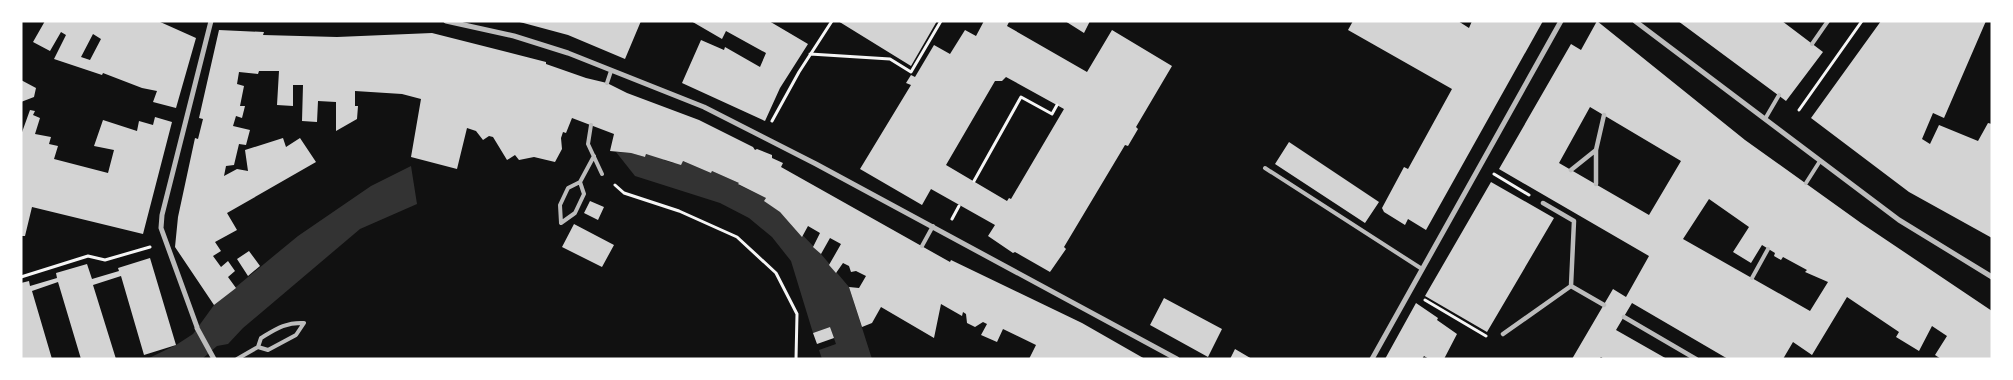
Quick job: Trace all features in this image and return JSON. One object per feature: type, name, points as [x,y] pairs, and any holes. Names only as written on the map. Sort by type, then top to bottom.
[{"type":"street","points":[[211,21],[162,215],[161,228],[197,328],[214,359]]},
{"type":"street","points":[[446,21],[514,36],[568,53],[704,107],[933,226],[1177,359]]},
{"type":"street","points":[[1372,359],[1562,21]]},
{"type":"street","points":[[1635,21],[1899,220],[1992,277]]},
{"type":"street","points":[[1596,184],[1596,150],[1604,115]]},
{"type":"street","points":[[1571,170],[1596,150]]},
{"type":"street","points":[[1543,203],[1574,221],[1571,286]]},
{"type":"street","points":[[1571,286],[1604,305]]},
{"type":"street","points":[[1503,334],[1571,286]]},
{"type":"street","points":[[1624,317],[1696,359]]},
{"type":"lane","points":[[1812,44],[1828,21]]},
{"type":"lane","points":[[607,83],[611,71]]},
{"type":"lane","points":[[1765,119],[1779,96]]},
{"type":"lane","points":[[591,125],[588,144],[602,174]]},
{"type":"lane","points":[[580,182],[584,194],[575,213],[561,223],[560,205],[568,188],[580,182],[594,156]]},
{"type":"lane","points":[[1806,183],[1820,161]]},
{"type":"lane","points":[[1264,168],[1422,269]]},
{"type":"lane","points":[[922,246],[933,226]]},
{"type":"lane","points":[[1752,278],[1768,249]]},
{"type":"lane","points":[[237,359],[258,347],[261,338],[290,322],[304,323],[293,337],[268,350],[258,347]]},
{"type":"path","points":[[764,137],[810,54],[832,21]]},
{"type":"path","points":[[810,54],[890,59],[911,72],[941,21]]},
{"type":"path","points":[[1799,110],[1862,21]]},
{"type":"path","points":[[974,181],[1021,97],[1052,114],[1057,105]]},
{"type":"path","points":[[1480,166],[1543,203]]},
{"type":"path","points":[[602,174],[624,192],[679,212],[737,237],[776,273],[797,314],[796,359]]},
{"type":"path","points":[[21,277],[88,256],[105,260],[165,242]]},
{"type":"path","points":[[1422,298],[1485,336],[1503,334]]},
{"type":"shaded area","points":[[616,152],[631,153],[645,157],[646,154],[664,158],[664,160],[673,163],[683,161],[739,183],[739,185],[766,198],[765,201],[780,212],[821,254],[849,287],[872,359],[822,359],[819,350],[836,344],[830,327],[813,333],[791,261],[772,237],[749,218],[720,203],[635,176]]},
{"type":"shaded area","points":[[411,166],[417,204],[360,229],[243,328],[228,344],[217,346],[202,359],[147,359],[176,345],[193,334],[214,305],[298,236],[371,186]]},
{"type":"building","points":[[45,21],[158,21],[196,38],[176,108],[153,102],[157,91],[142,88],[103,73],[102,75],[54,59],[66,35],[61,32],[50,51],[33,42]],"holes":[[[93,34],[101,39],[90,60],[81,57]]]},
{"type":"building","points":[[516,21],[641,21],[625,59],[568,35]]},
{"type":"building","points":[[691,21],[769,21],[808,44],[780,88],[765,121],[682,83],[701,40],[724,50],[725,47],[760,67],[766,53],[726,31],[722,39]]},
{"type":"building","points":[[838,21],[937,21],[911,66]]},
{"type":"building","points":[[984,21],[1007,21],[1009,22],[1007,26],[1087,72],[1112,30],[1172,66],[1136,127],[1138,129],[1128,146],[1125,145],[1064,247],[1066,249],[1050,272],[1015,252],[1013,253],[988,236],[995,225],[931,189],[922,205],[860,169],[911,85],[906,83],[911,75],[915,77],[934,45],[950,54],[965,30],[976,36]],"holes":[[[1006,77],[1064,109],[1011,199],[1009,198],[1007,201],[946,165],[995,81],[1002,81]]]},
{"type":"building","points":[[1065,21],[1090,21],[1084,33]]},
{"type":"building","points":[[1353,21],[1458,21],[1469,28],[1472,21],[1543,21],[1426,230],[1408,219],[1405,225],[1384,212],[1382,208],[1404,167],[1408,169],[1452,89],[1348,30]]},
{"type":"building","points":[[1597,21],[1745,140],[1861,223],[1992,311],[1992,359],[1941,359],[1935,355],[1947,336],[1932,326],[1919,351],[1896,337],[1899,332],[1847,297],[1812,355],[1793,342],[1783,359],[1728,359],[1632,303],[1616,330],[1667,359],[1604,359],[1601,357],[1599,359],[1572,359],[1613,289],[1626,297],[1649,256],[1499,169],[1571,44],[1581,50]],"holes":[[[1590,107],[1681,161],[1649,215],[1559,163]],[[1709,199],[1749,227],[1733,252],[1751,263],[1762,245],[1775,253],[1774,256],[1781,260],[1783,257],[1807,270],[1805,272],[1828,282],[1810,311],[1683,239]]]},
{"type":"building","points":[[1678,21],[1782,21],[1823,52],[1786,101]]},
{"type":"building","points":[[1881,21],[1986,21],[1944,118],[1933,113],[1922,139],[1930,144],[1939,125],[1978,141],[1988,123],[1992,124],[1992,238],[1909,192],[1811,118]]},
{"type":"building","points":[[219,30],[264,32],[263,35],[337,37],[432,33],[546,62],[546,64],[586,78],[607,83],[627,93],[699,120],[753,147],[755,150],[757,149],[772,155],[772,158],[783,163],[781,167],[950,262],[951,260],[1082,323],[1145,359],[1029,359],[1036,345],[1003,329],[997,342],[981,335],[987,324],[983,322],[975,327],[967,323],[966,314],[963,312],[962,316],[941,304],[934,338],[881,307],[872,323],[862,327],[849,287],[859,288],[866,276],[856,271],[851,272],[849,266],[843,263],[836,273],[829,265],[841,244],[830,238],[821,254],[813,247],[820,233],[808,226],[802,237],[780,212],[764,201],[766,198],[712,171],[711,173],[683,161],[681,165],[646,154],[645,157],[631,153],[610,151],[614,134],[572,118],[566,133],[563,132],[561,138],[562,149],[555,162],[534,157],[519,160],[515,155],[507,160],[493,137],[489,136],[483,140],[476,131],[467,128],[457,169],[411,157],[421,99],[402,94],[355,91],[355,106],[358,106],[357,119],[336,131],[336,102],[318,101],[317,122],[302,121],[303,85],[293,85],[293,106],[277,105],[279,71],[259,71],[258,74],[239,72],[237,84],[244,86],[240,106],[245,106],[242,118],[236,116],[233,126],[250,130],[246,145],[239,144],[234,165],[226,166],[224,176],[237,169],[248,171],[245,150],[283,138],[286,147],[300,138],[316,162],[227,213],[237,230],[215,242],[221,251],[213,256],[221,267],[228,261],[235,271],[228,277],[236,288],[214,305],[175,247],[178,217],[195,138],[198,139],[203,119],[199,118]]},
{"type":"building","points":[[21,80],[36,88],[34,97],[21,102]]},
{"type":"building","points":[[30,110],[35,111],[33,115],[40,118],[35,134],[51,137],[49,144],[58,146],[54,159],[108,173],[114,150],[94,146],[103,120],[137,131],[139,121],[153,125],[155,117],[172,122],[143,234],[32,207],[25,236],[21,236],[21,135]]},
{"type":"building","points":[[1289,142],[1379,202],[1365,223],[1275,164]]},
{"type":"building","points":[[1491,182],[1554,218],[1487,332],[1425,296]]},
{"type":"building","points":[[590,201],[604,207],[598,220],[584,213]]},
{"type":"building","points":[[574,224],[614,245],[602,267],[562,247]]},
{"type":"building","points":[[249,251],[260,266],[248,276],[237,259]]},
{"type":"building","points":[[150,258],[176,345],[144,355],[121,276],[93,285],[116,359],[81,359],[58,282],[32,291],[52,359],[21,359],[21,283],[29,281],[30,286],[57,278],[56,273],[87,264],[92,279],[119,271],[118,268]]},
{"type":"building","points":[[1164,298],[1222,329],[1208,357],[1150,325]]},
{"type":"building","points":[[1416,303],[1457,334],[1444,359],[1429,359],[1424,356],[1422,359],[1385,359]]},
{"type":"building","points":[[830,327],[834,338],[817,344],[813,333]]},
{"type":"building","points":[[1235,349],[1252,359],[1230,359]]}]
